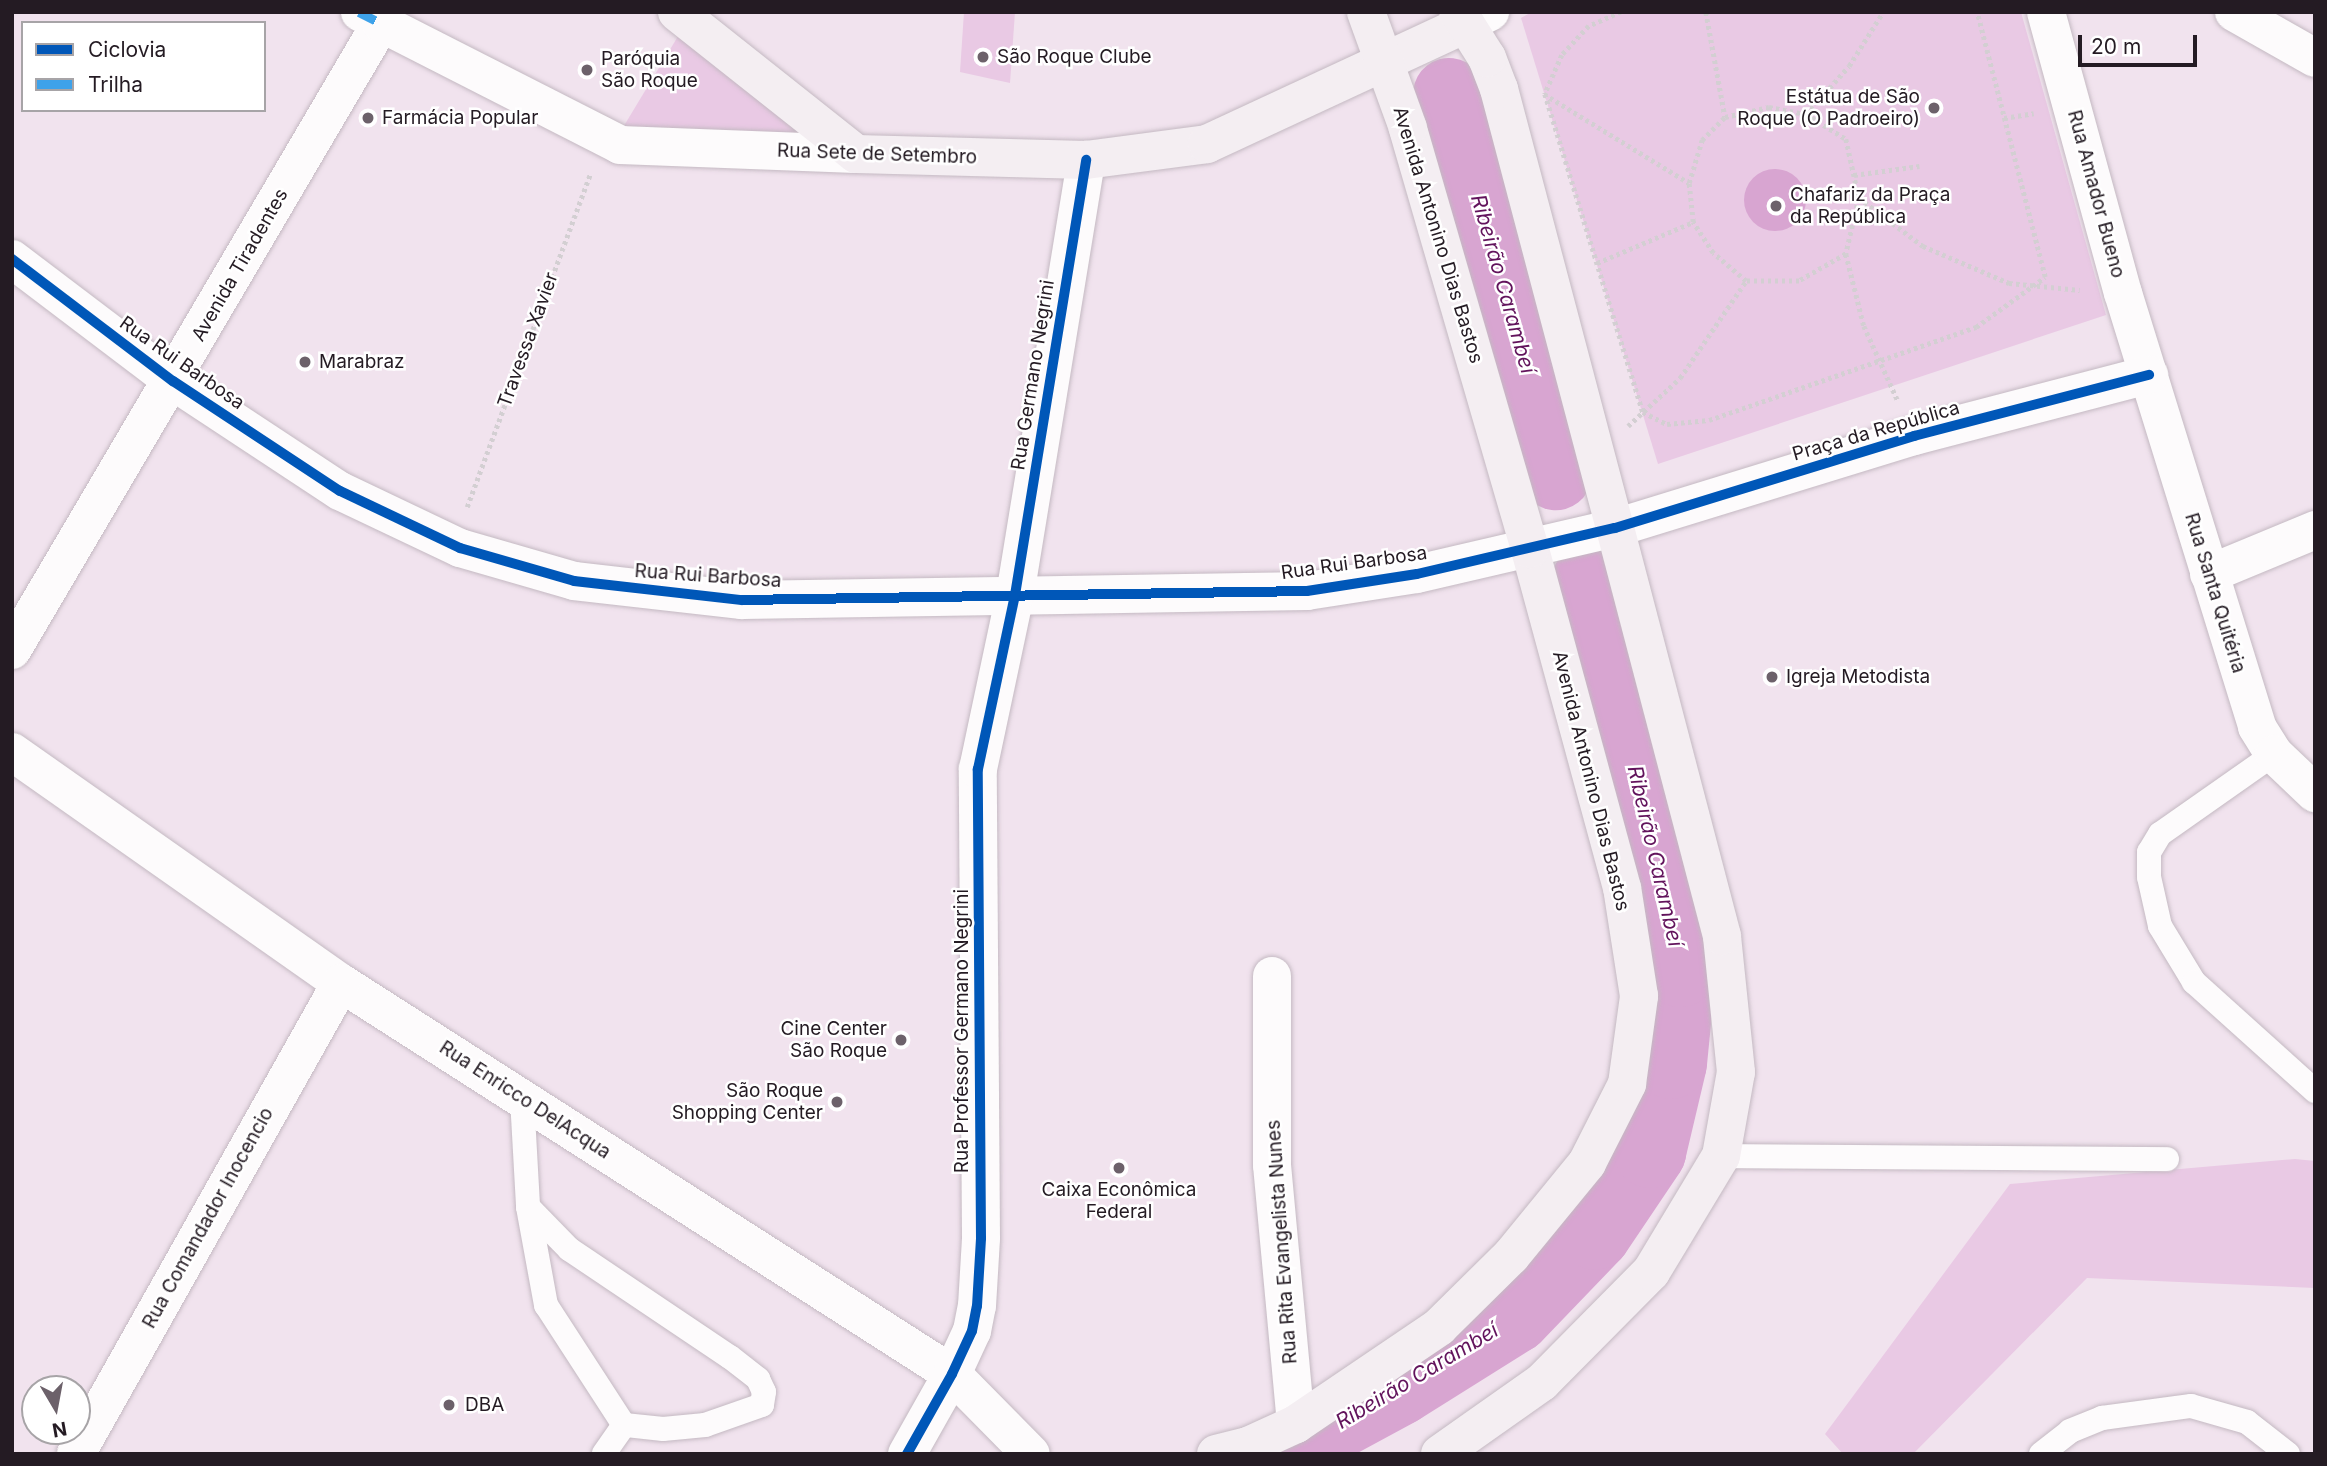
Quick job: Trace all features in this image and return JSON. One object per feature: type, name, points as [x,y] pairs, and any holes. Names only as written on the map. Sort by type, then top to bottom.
[{"type":"main road","points":[[677,12],[856,154]]},
{"type":"main road","name":"Avenida Antonino Dias Bastos","points":[[1216,1454],[1248,1446],[1296,1424],[1439,1327],[1511,1256],[1587,1163],[1627,1084],[1639,996],[1622,888],[1530,549],[1408,128],[1366,12]]},
{"type":"main road","points":[[1382,59],[1471,16],[1499,89],[1722,936],[1735,1072],[1721,1156],[1651,1272],[1542,1382],[1440,1454]]},
{"type":"main road","name":"Rua Sete de Setembro","points":[[856,154],[1086,160],[1207,144],[1382,59]]},
{"type":"street","name":"Rua Amador Bueno","points":[[2046,12],[2123,293],[2149,374]]},
{"type":"street","points":[[2234,12],[2315,58]]},
{"type":"street","name":"Rua Sete de Setembro","points":[[370,18],[620,145],[856,154]]},
{"type":"street","name":"Avenida Tiradentes","points":[[12,650],[173,381],[370,18]]},
{"type":"street","name":"Rua Germano Negrini","points":[[1015,595],[1086,160]]},
{"type":"street","name":"Rua Rui Barbosa","points":[[12,259],[173,381],[340,491],[453,544],[574,581],[742,600],[1307,591],[1530,549]]},
{"type":"street","name":"Praça da República","points":[[1530,549],[1615,528],[1914,436],[2149,374]]},
{"type":"street","name":"Rua Santa Quitéria","points":[[2149,374],[2258,727],[2274,754],[2315,793]]},
{"type":"street","points":[[2209,574],[2315,530]]},
{"type":"street","name":"Rua Professor Germano Negrini","points":[[906,1454],[952,1374],[974,1318],[981,1238],[978,769],[1015,595]]},
{"type":"street","name":"Rua Enricco DelAcqua","points":[[12,752],[341,983],[952,1374],[1031,1454]]},
{"type":"street","name":"Rua Rita Evangelista Nunes","points":[[1272,976],[1272,1165],[1296,1424]]},
{"type":"street","name":"Rua Comandador Inocencio","points":[[76,1454],[341,983]]},
{"type":"lane","points":[[2274,754],[2160,834],[2149,852],[2149,877],[2160,926],[2194,982],[2315,1091]]},
{"type":"lane","points":[[522,1098],[528,1207],[546,1305],[624,1425]]},
{"type":"lane","points":[[1721,1156],[2167,1159]]},
{"type":"lane","points":[[528,1207],[569,1249],[730,1357],[758,1379],[764,1392],[762,1405],[705,1425],[663,1429],[624,1425]]},
{"type":"lane","points":[[2040,1454],[2070,1431],[2102,1418],[2191,1406],[2247,1422],[2288,1454]]},
{"type":"lane","points":[[604,1454],[624,1425]]},
{"type":"path","points":[[1621,12],[1589,26],[1562,55],[1545,94],[1643,412],[1667,424],[1709,420],[1976,327],[2045,277],[1977,12]]},
{"type":"path","points":[[1706,12],[1725,117]]},
{"type":"path","points":[[1806,114],[1849,66],[1883,12]]},
{"type":"path","points":[[1487,58],[1689,183]]},
{"type":"path","points":[[1846,254],[1799,281],[1745,281],[1713,253],[1693,222],[1689,183],[1702,140],[1725,117],[1769,107],[1806,114],[1846,139],[1859,198],[1846,254],[1864,326],[1914,436]]},
{"type":"path","points":[[1854,175],[1919,166]]},
{"type":"path","points":[[1859,198],[1923,246],[2009,283],[2123,293]]},
{"type":"path","points":[[1597,263],[1693,222]]},
{"type":"path","points":[[1595,457],[1680,378],[1745,281]]},
{"type":"shaded area","points":[[964,12],[1015,12],[1010,83],[960,72]]},
{"type":"shaded area","points":[[1532,12],[2021,12],[2106,315],[1658,464],[1521,18]]},
{"type":"shaded area","points":[[683,28],[829,142],[619,134]]},
{"type":"shaded area","name":"Chafariz da Praça da República","points":[[1769,169],[1781,169],[1797,178],[1804,188],[1804,212],[1797,222],[1781,231],[1769,231],[1758,226],[1749,217],[1744,206],[1744,194],[1749,183],[1758,174]]},
{"type":"shaded area","points":[[2295,1159],[2315,1161],[2315,1288],[2087,1278],[1913,1454],[1843,1454],[1825,1434],[2010,1184]]},
{"type":"waterway","name":"Ribeirão Carambeí","points":[[1449,94],[1556,474]]},
{"type":"waterway","name":"Ribeirão Carambeí","points":[[1280,1454],[1400,1389],[1515,1317],[1595,1234],[1650,1152],[1671,1063],[1680,971],[1662,868],[1587,582]]},
{"type":"marked path","points":[[359,12],[381,23]]},
{"type":"cycle path","points":[[907,1454],[952,1374],[972,1331],[977,1306],[981,1238],[978,769],[1015,595],[1086,160]]},
{"type":"cycle path","points":[[12,259],[173,381],[340,491],[460,548],[574,581],[742,600],[1307,591],[1417,574],[1615,528],[1914,436],[2149,375]]},
{"type":"place","name":"São Roque Clube","points":[[983,57]]},
{"type":"place","name":"Paróquia São Roque","points":[[587,70]]},
{"type":"place","name":"Estátua de São Roque (O Padroeiro)","points":[[1934,108]]},
{"type":"place","name":"Farmácia Popular","points":[[368,118]]},
{"type":"place","name":"Chafariz da Praça da República","points":[[1776,206]]},
{"type":"place","name":"Marabraz","points":[[305,362]]},
{"type":"place","name":"Igreja Metodista","points":[[1772,677]]},
{"type":"place","name":"Cine Center São Roque","points":[[901,1040]]},
{"type":"place","name":"São Roque Shopping Center","points":[[837,1102]]},
{"type":"place","name":"Caixa Econômica Federal","points":[[1119,1168]]},
{"type":"place","name":"DBA","points":[[449,1405]]}]
